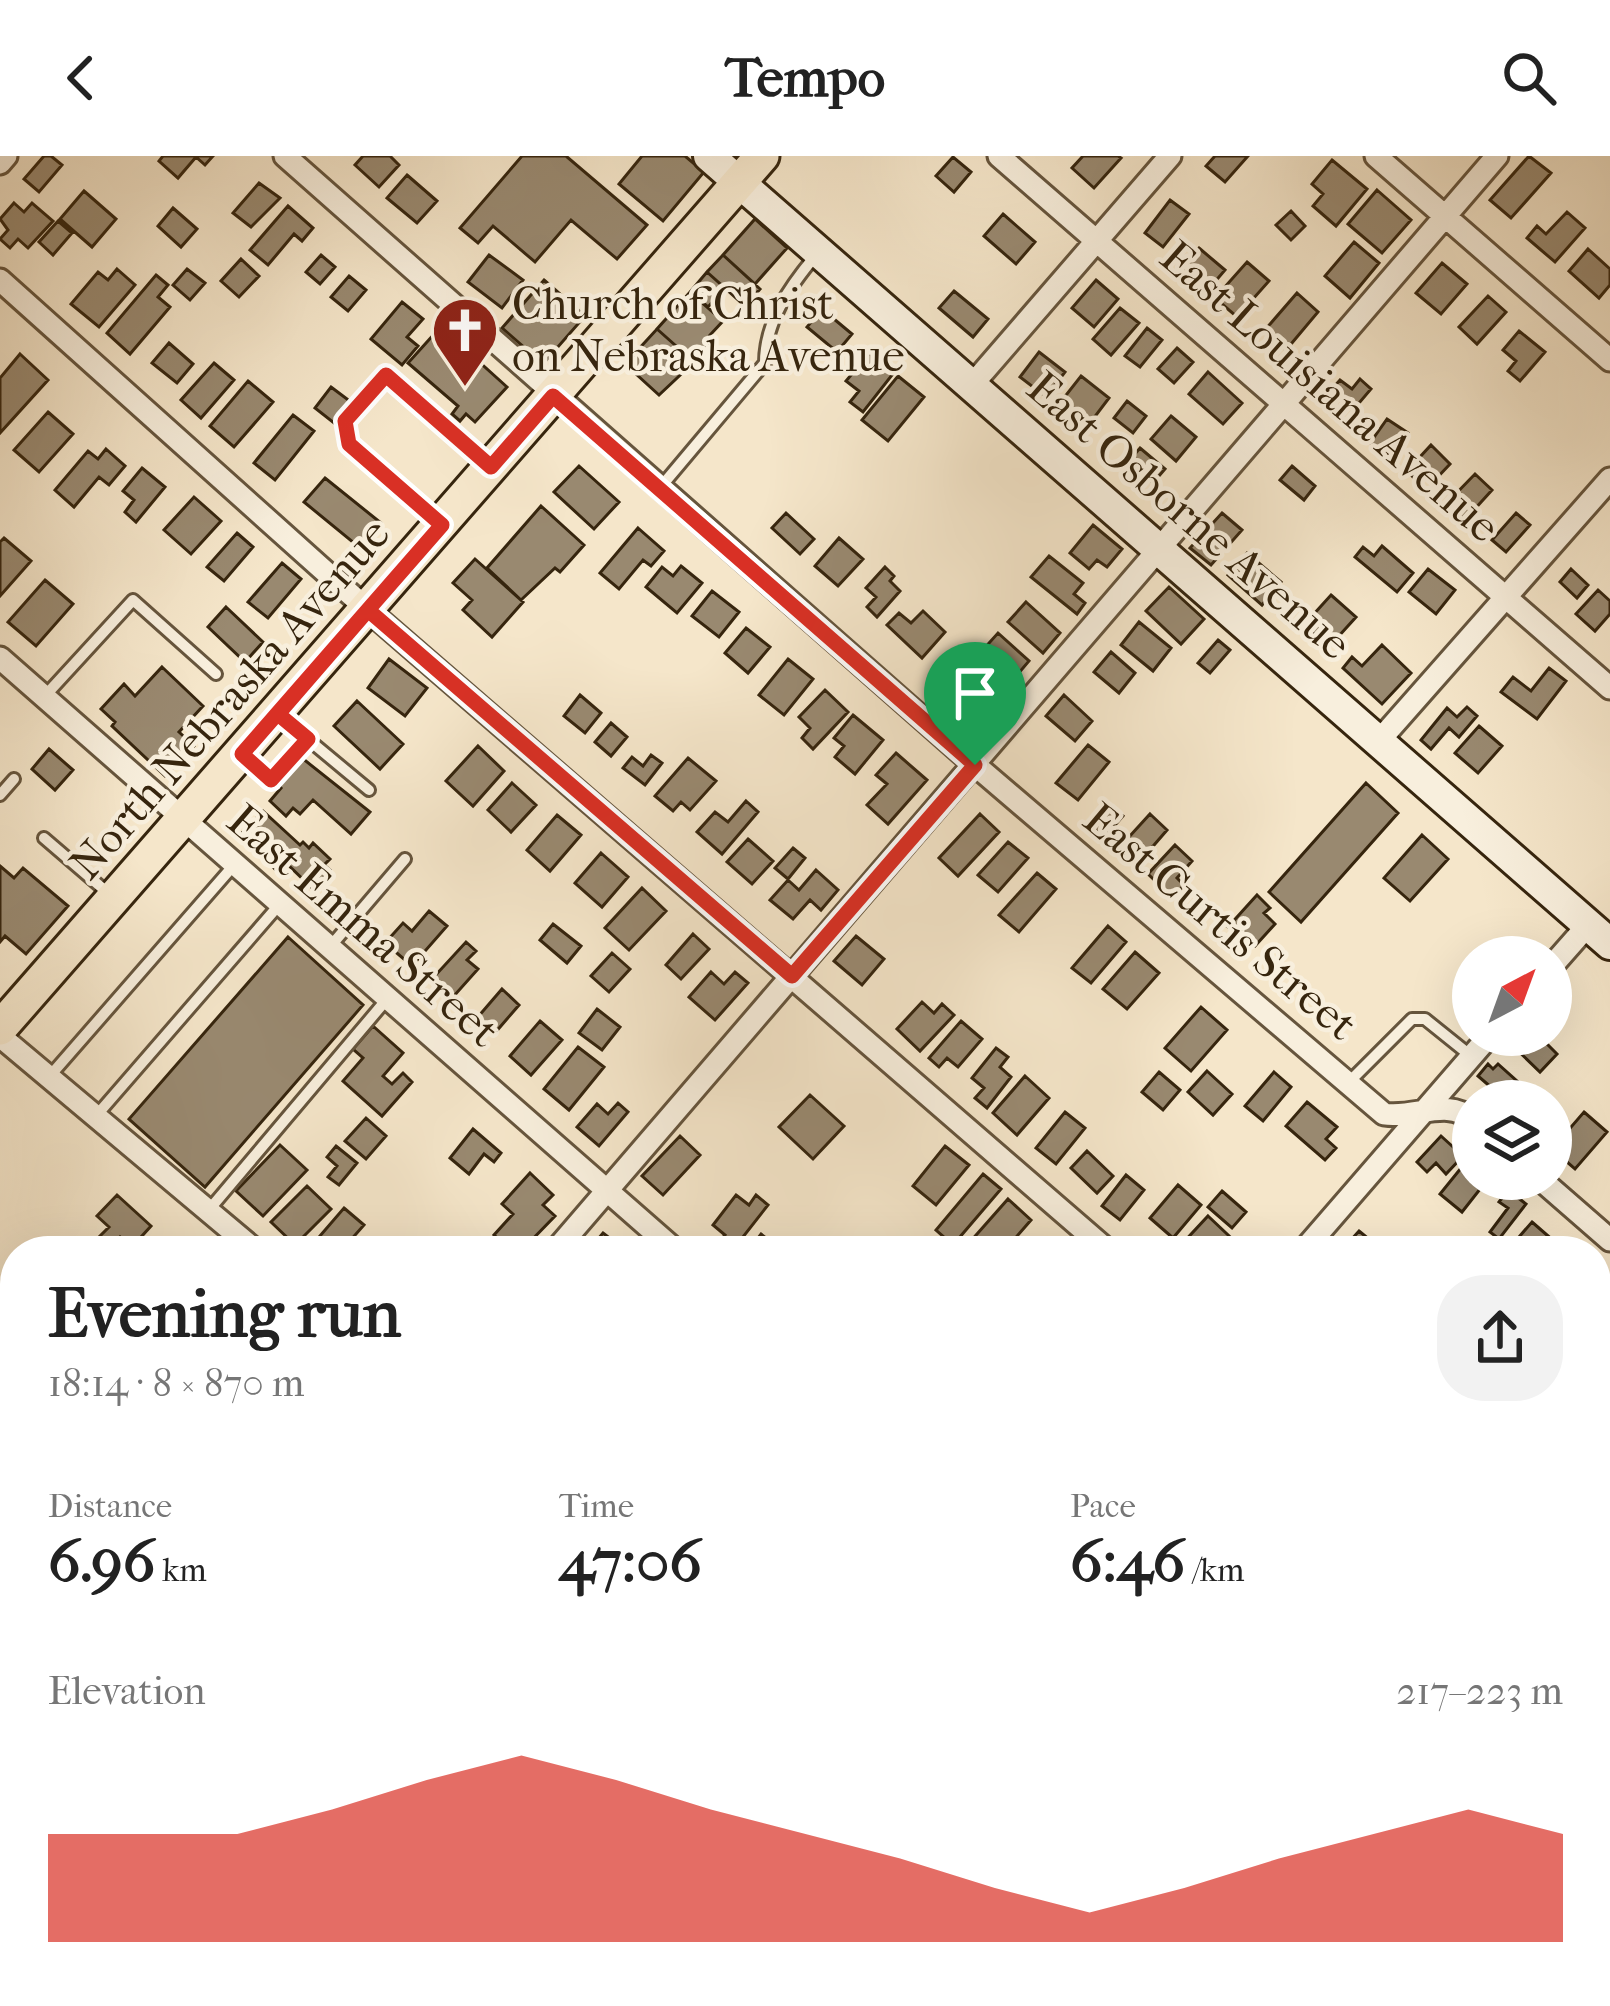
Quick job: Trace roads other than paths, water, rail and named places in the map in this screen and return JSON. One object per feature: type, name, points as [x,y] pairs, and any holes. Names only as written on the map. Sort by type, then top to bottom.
[{"type":"main road","name":"North Nebraska Avenue","points":[[0,1032],[762,156]]},
{"type":"street","points":[[0,164],[6,156]]},
{"type":"street","name":"East Curtis Street","points":[[285,156],[975,765],[1384,1114],[1452,1108]]},
{"type":"street","name":"East Osborne Avenue","points":[[709,156],[1604,936]]},
{"type":"street","name":"East Louisiana Avenue","points":[[998,156],[1610,688]]},
{"type":"street","points":[[971,386],[1170,156]]},
{"type":"street","points":[[1376,156],[1610,360]]},
{"type":"street","points":[[568,1236],[1497,156]]},
{"type":"street","points":[[0,280],[368,610],[1091,1236]]},
{"type":"street","points":[[1378,742],[1610,479]]},
{"type":"street","name":"East Emma Street","points":[[0,658],[659,1236]]},
{"type":"street","points":[[1572,955],[1604,936]]},
{"type":"street","points":[[0,1032],[238,1236]]},
{"type":"street","points":[[1316,1236],[1471,1057]]},
{"type":"street","points":[[1564,1200],[1605,1236]]},
{"type":"lane","points":[[659,489],[765,363],[765,341],[789,286],[818,252]]},
{"type":"lane","points":[[442,525],[349,444],[345,421],[386,375],[491,467]]},
{"type":"lane","points":[[44,697],[133,600],[216,674]]},
{"type":"lane","points":[[278,714],[369,790]]},
{"type":"lane","points":[[242,754],[271,780],[308,739]]},
{"type":"lane","points":[[0,795],[14,778]]},
{"type":"lane","points":[[44,838],[115,899]]},
{"type":"lane","points":[[329,948],[405,859]]},
{"type":"lane","points":[[49,1076],[234,866]]},
{"type":"lane","points":[[96,1116],[279,905]]},
{"type":"lane","points":[[208,1211],[387,999]]},
{"type":"lane","points":[[1348,1083],[1412,1019],[1425,1019],[1471,1057]]},
{"type":"place","name":"Church of Christ on Nebraska Avenue","points":[[465,389]]}]
